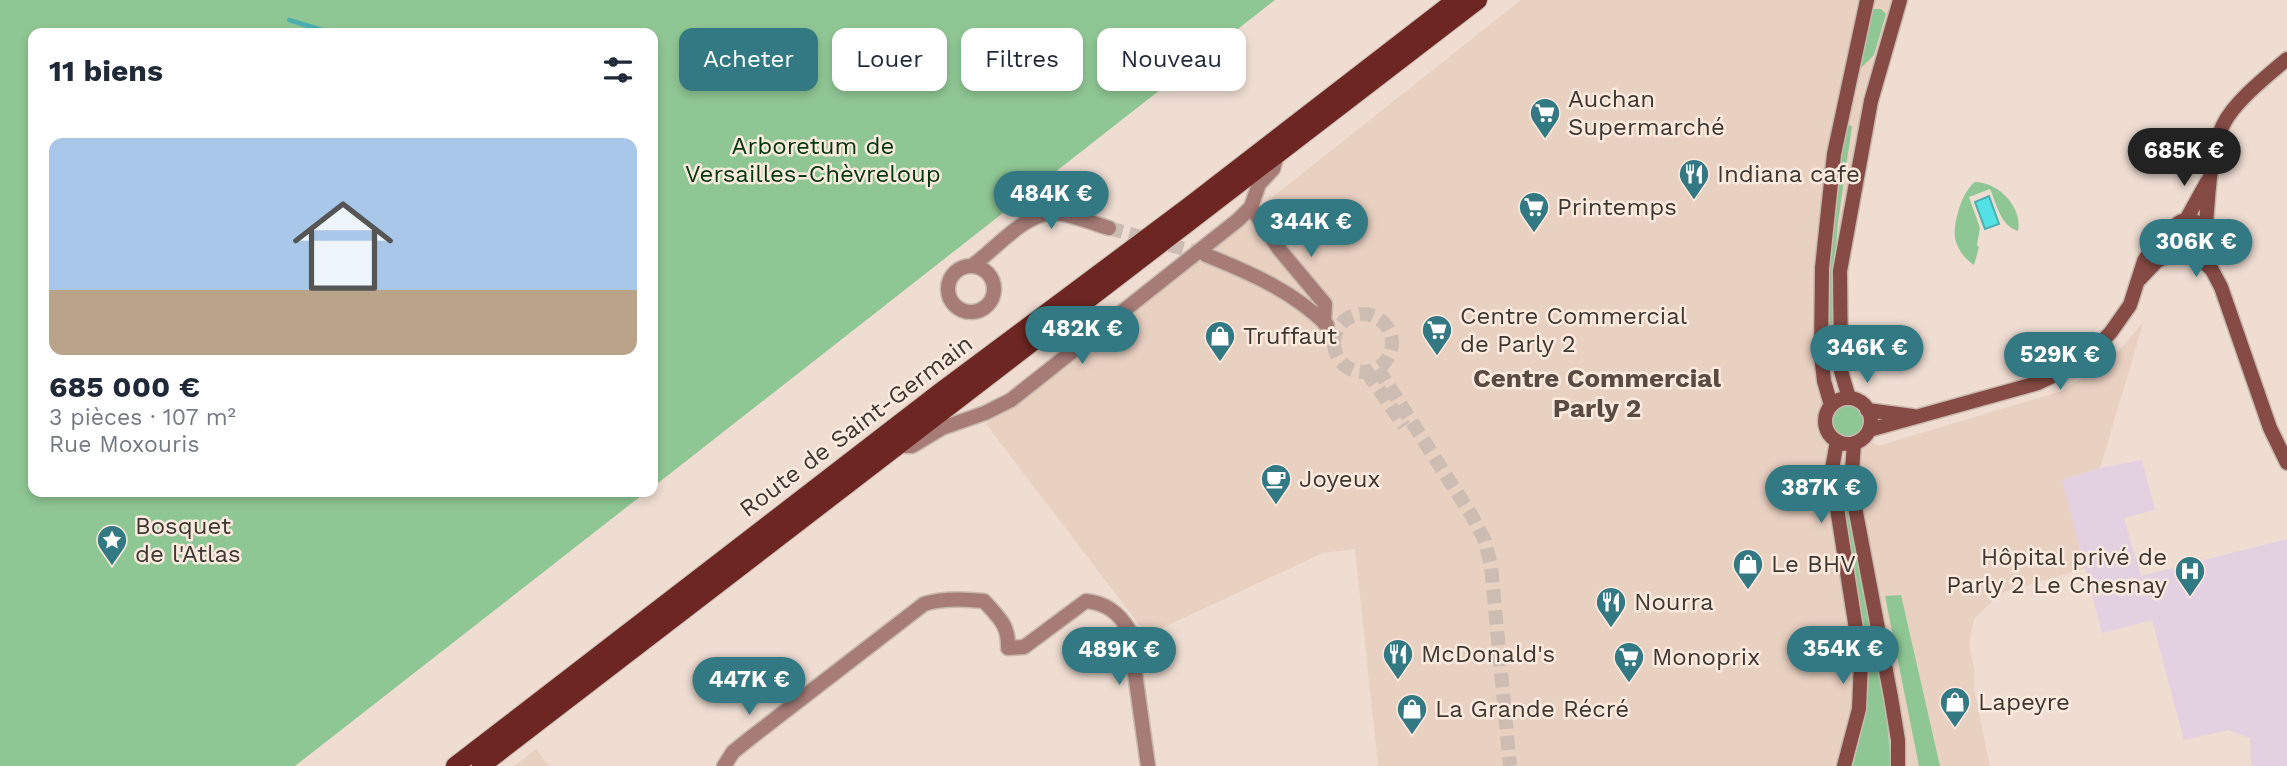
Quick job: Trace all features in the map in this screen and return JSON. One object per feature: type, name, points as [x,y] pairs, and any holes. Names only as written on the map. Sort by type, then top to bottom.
[{"type":"main road","name":"Route de Saint-Germain","points":[[455,766],[1456,0]]},
{"type":"main road","name":"Route de Saint-Germain","points":[[481,766],[1478,0]]},
{"type":"main road","points":[[1831,405],[1824,381],[1821,355],[1822,268],[1834,154],[1867,0]]},
{"type":"main road","points":[[1849,398],[1841,371],[1840,271],[1871,101],[1900,0]]},
{"type":"main road","points":[[2172,233],[2172,240],[2178,251],[2195,253],[2202,248],[2212,171],[2225,121],[2251,91],[2287,59]]},
{"type":"main road","points":[[1869,430],[2038,383],[2068,369],[2094,350],[2130,304],[2144,261],[2151,250],[2186,220],[2212,171]]},
{"type":"main road","points":[[2186,220],[2200,224],[2214,257],[2221,287]]},
{"type":"main road","points":[[2139,280],[2157,261],[2178,251]]},
{"type":"main road","points":[[2195,253],[2212,270],[2221,287],[2270,428],[2287,463]]},
{"type":"main road","points":[[1849,398],[1859,401],[1870,415],[1869,430],[1862,439],[1854,443],[1837,441],[1829,435],[1825,426],[1831,405],[1849,398]]},
{"type":"main road","points":[[1867,410],[1915,416]]},
{"type":"main road","points":[[1837,441],[1832,469],[1834,489],[1861,661],[1859,709],[1844,766]]},
{"type":"main road","points":[[1854,443],[1851,486],[1891,697],[1898,740],[1898,766]]},
{"type":"street","points":[[898,446],[912,446],[942,428],[985,413],[1011,400],[1238,220],[1251,207],[1259,184],[1273,169],[1277,155]]},
{"type":"street","points":[[1206,255],[1255,275],[1283,291],[1325,324],[1325,304],[1279,249],[1257,220],[1251,207]]},
{"type":"street","points":[[973,265],[1030,219],[1043,214],[1069,216],[1109,228]]},
{"type":"street","points":[[991,277],[980,267],[973,265],[955,271],[948,283],[948,296],[956,307],[971,313],[985,308],[995,291],[991,277],[993,251]]},
{"type":"street","points":[[724,766],[733,752],[924,604],[933,601],[984,601],[1009,633],[1008,648],[1024,647],[1086,601],[1100,602],[1122,617],[1129,630],[1148,766]]},
{"type":"shaded area","name":"Centre Commercial de Parly 2","points":[[1521,0],[1893,0],[1870,73],[1838,240],[1835,368],[1848,423],[1878,446],[2062,391],[2104,364],[2144,321],[2100,468],[2062,480],[2086,568],[2001,593],[1974,619],[1969,644],[1975,672],[1974,689],[1990,766],[1378,766],[1355,549],[1323,553],[1147,635],[986,424]]},
{"type":"shaded area","name":"Hôpital privé de Parly 2 Le Chesnay","points":[[2142,460],[2155,510],[2124,518],[2141,576],[2287,539],[2287,766],[2251,766],[2250,738],[2228,730],[2184,740],[2152,620],[2102,633],[2062,480],[2100,468]]},
{"type":"shaded area","points":[[536,749],[549,766],[514,766]]},
{"type":"green space","name":"Arboretum de Versailles-Chèvreloup","points":[[0,0],[1275,0],[1239,28],[1097,28],[1097,91],[1159,91],[658,483],[658,28],[28,28],[28,497],[640,497],[295,766],[0,766]]},
{"type":"green space","points":[[1871,9],[1881,9],[1886,14],[1874,55],[1857,72]]},
{"type":"green space","points":[[1845,124],[1852,126],[1838,222],[1832,294],[1832,366],[1828,365],[1825,288]]},
{"type":"green space","points":[[1975,182],[1993,186],[2000,191],[2013,205],[2019,222],[2018,231],[2007,224],[1990,189],[1969,197],[1980,228],[1974,265],[1960,250],[1955,232],[1962,200]]},
{"type":"green space","points":[[1848,404],[1859,409],[1864,420],[1859,431],[1848,436],[1837,431],[1832,420],[1837,409]]},
{"type":"green space","points":[[1843,481],[1885,700],[1891,766],[1853,766],[1866,711],[1868,657],[1839,482]]},
{"type":"green space","points":[[1901,595],[1940,766],[1919,766],[1885,596]]},
{"type":"water","points":[[1989,196],[1999,224],[1985,229],[1975,202]]},
{"type":"waterway","points":[[289,20],[315,28]]},
{"type":"tunnel","points":[[1109,228],[1206,255]]},
{"type":"tunnel","points":[[1357,314],[1369,314],[1384,322],[1392,337],[1392,343],[1392,349],[1384,364],[1369,372],[1357,372],[1342,364],[1334,349],[1334,337],[1342,322],[1357,314]]},
{"type":"tunnel","points":[[1378,369],[1472,516],[1485,541],[1491,566],[1510,766]]},
{"type":"tunnel","points":[[1367,372],[1404,426]]},
{"type":"place","name":"Auchan Supermarché","points":[[1545,140]]},
{"type":"place","name":"Indiana cafe","points":[[1694,201]]},
{"type":"place","name":"Printemps","points":[[1534,234]]},
{"type":"place","name":"Centre Commercial de Parly 2","points":[[1437,357]]},
{"type":"place","name":"Truffaut","points":[[1220,363]]},
{"type":"place","name":"Joyeux","points":[[1276,506]]},
{"type":"place","name":"Bosquet de l'Atlas","points":[[112,567]]},
{"type":"place","name":"Le BHV","points":[[1748,591]]},
{"type":"place","name":"Hôpital privé de Parly 2 Le Chesnay","points":[[2190,598]]},
{"type":"place","name":"Nourra","points":[[1611,629]]},
{"type":"place","name":"McDonald's","points":[[1398,681]]},
{"type":"place","name":"Monoprix","points":[[1629,684]]},
{"type":"place","name":"Lapeyre","points":[[1955,729]]},
{"type":"place","name":"La Grande Récré","points":[[1412,736]]},
{"type":"district","name":"Centre Commercial Parly 2","points":[[1597,393]]}]
